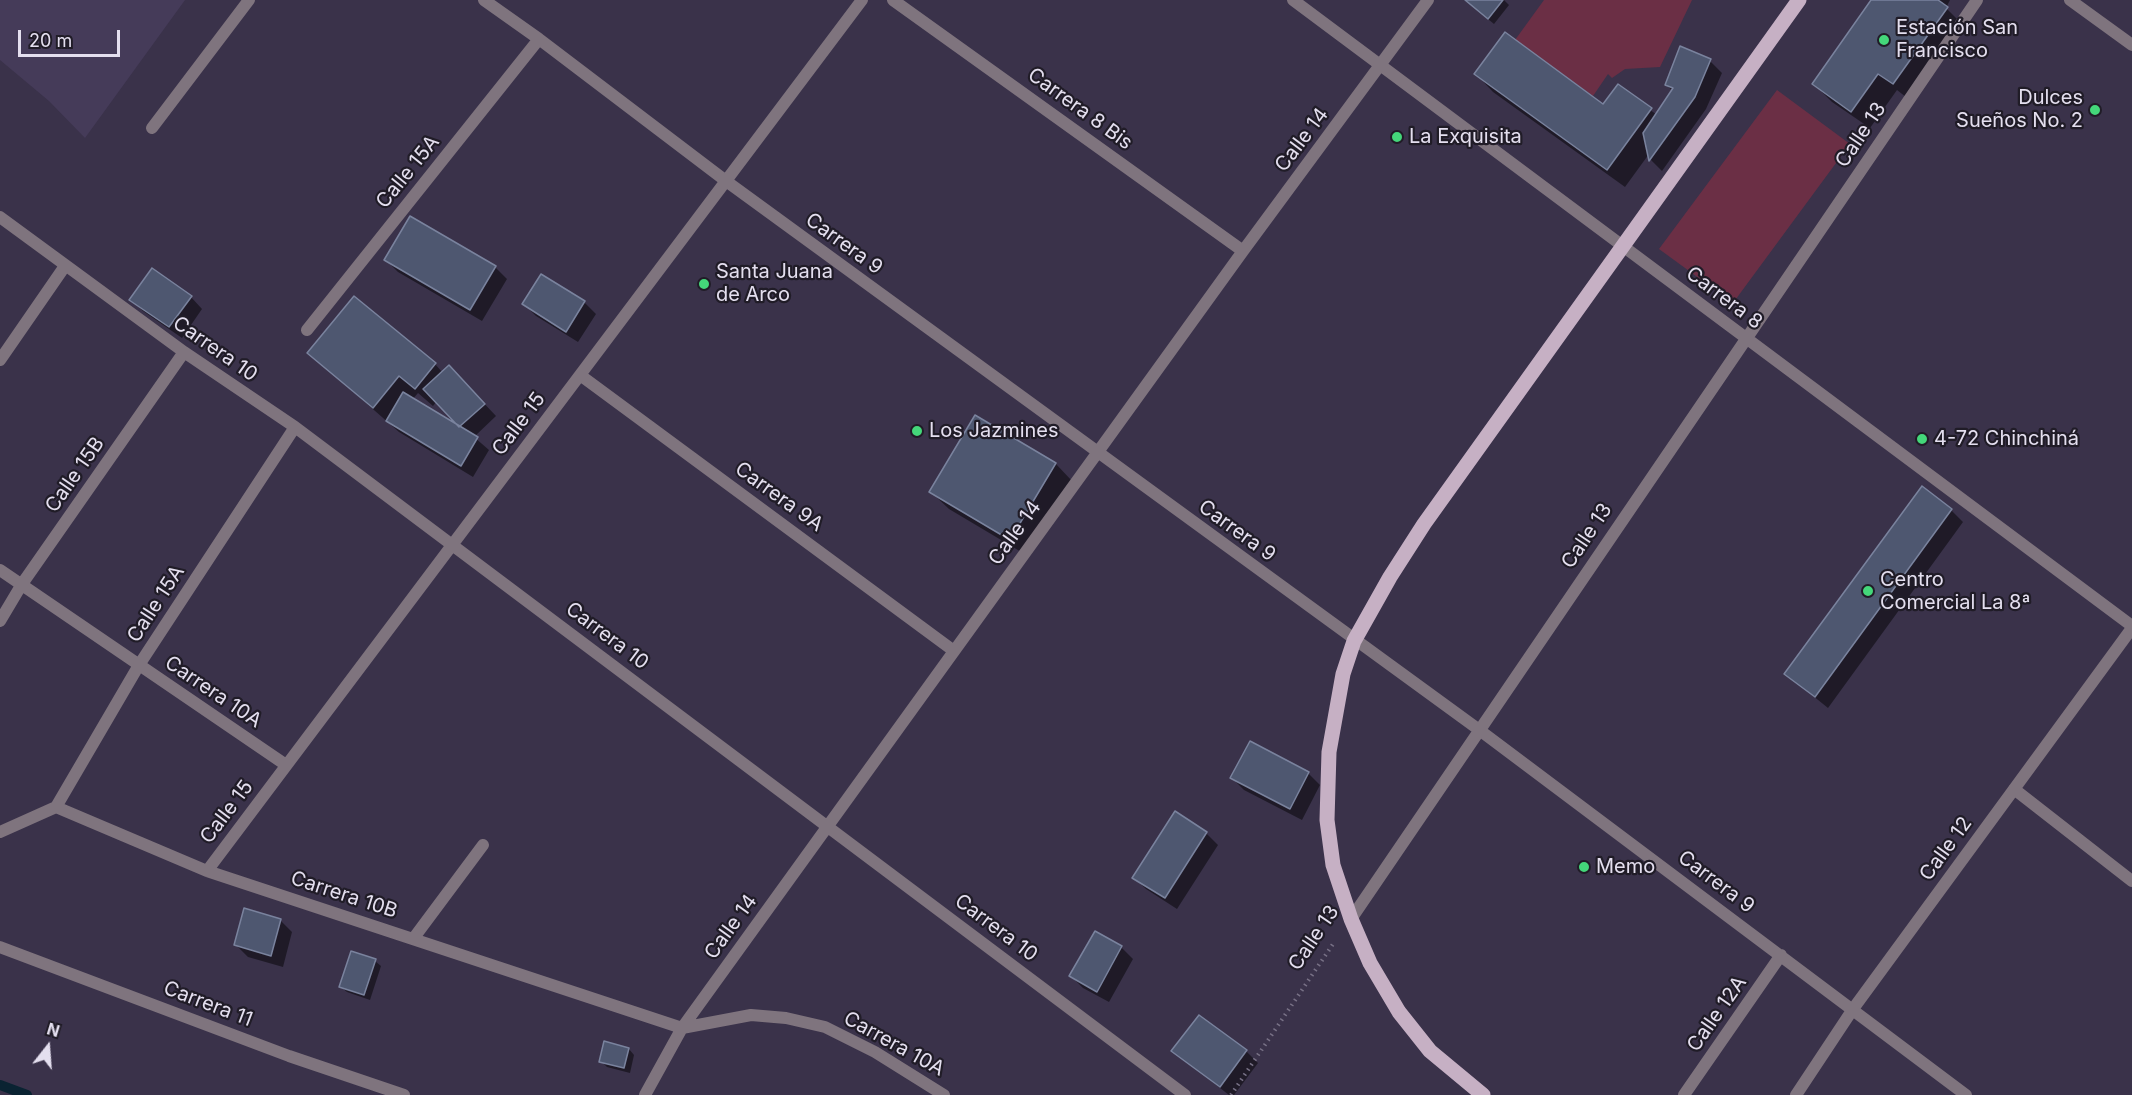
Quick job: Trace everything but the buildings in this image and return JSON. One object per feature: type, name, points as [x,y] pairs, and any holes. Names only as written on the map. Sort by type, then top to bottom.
[{"type":"main road","points":[[1483,1095],[1430,1051],[1398,1012],[1370,963],[1351,919],[1333,865],[1327,820],[1326,780],[1334,715],[1354,641],[1390,577],[1424,524],[1799,0]]},
{"type":"street","points":[[152,128],[249,0]]},
{"type":"street","name":"Carrera 9","points":[[484,0],[539,39],[726,182],[1478,729],[1966,1095]]},
{"type":"street","name":"Calle 15","points":[[207,871],[862,0]]},
{"type":"street","name":"Carrera 8 Bis","points":[[893,0],[1243,250]]},
{"type":"street","name":"Carrera 8","points":[[1293,0],[2132,627]]},
{"type":"street","name":"Calle 14","points":[[645,1095],[682,1028],[1243,250],[1428,0]]},
{"type":"street","name":"Calle 13","points":[[1351,919],[1478,729],[1977,0]]},
{"type":"street","points":[[2070,0],[2132,45]]},
{"type":"street","name":"Calle 15A","points":[[307,330],[539,39]]},
{"type":"street","name":"Carrera 10","points":[[0,217],[184,352],[295,428],[1185,1095]]},
{"type":"street","points":[[0,360],[65,266]]},
{"type":"street","name":"Calle 15B","points":[[0,621],[22,584],[184,352]]},
{"type":"street","name":"Carrera 9A","points":[[580,375],[954,651]]},
{"type":"street","name":"Calle 15A","points":[[56,807],[139,665],[295,428]]},
{"type":"street","name":"Carrera 10A","points":[[0,570],[286,765]]},
{"type":"street","name":"Calle 12","points":[[1796,1095],[1853,1009],[2132,627]]},
{"type":"street","points":[[2014,789],[2132,881]]},
{"type":"street","points":[[0,832],[56,807]]},
{"type":"street","name":"Carrera 10B","points":[[56,807],[207,871],[682,1028]]},
{"type":"street","points":[[412,939],[483,845]]},
{"type":"street","name":"Carrera 11","points":[[0,947],[289,1056],[404,1095]]},
{"type":"street","name":"Calle 12A","points":[[1684,1095],[1781,955]]},
{"type":"street","name":"Carrera 10A","points":[[682,1028],[751,1016],[786,1018],[825,1027],[875,1052],[944,1095]]},
{"type":"path","name":"Calle 13","points":[[1231,1095],[1351,919]]},
{"type":"shaded area","points":[[0,0],[185,0],[85,138],[49,101],[0,60]]},
{"type":"shaded area","points":[[1544,0],[1692,0],[1660,67],[1625,69],[1612,78],[1608,74],[1593,96],[1515,40]]},
{"type":"shaded area","points":[[1777,90],[1850,144],[1733,303],[1659,249]]},
{"type":"waterway","points":[[0,1085],[27,1095]]},
{"type":"place","name":"Estación San Francisco","points":[[1884,40]]},
{"type":"place","name":"Dulces Sueños No. 2","points":[[2095,110]]},
{"type":"place","name":"La Exquisita","points":[[1397,137]]},
{"type":"place","name":"Santa Juana de Arco","points":[[704,284]]},
{"type":"place","name":"Los Jazmines","points":[[917,431]]},
{"type":"place","name":"4-72 Chinchiná","points":[[1922,439]]},
{"type":"place","name":"Centro Comercial La 8ª","points":[[1868,591]]},
{"type":"place","name":"Memo","points":[[1584,867]]}]
